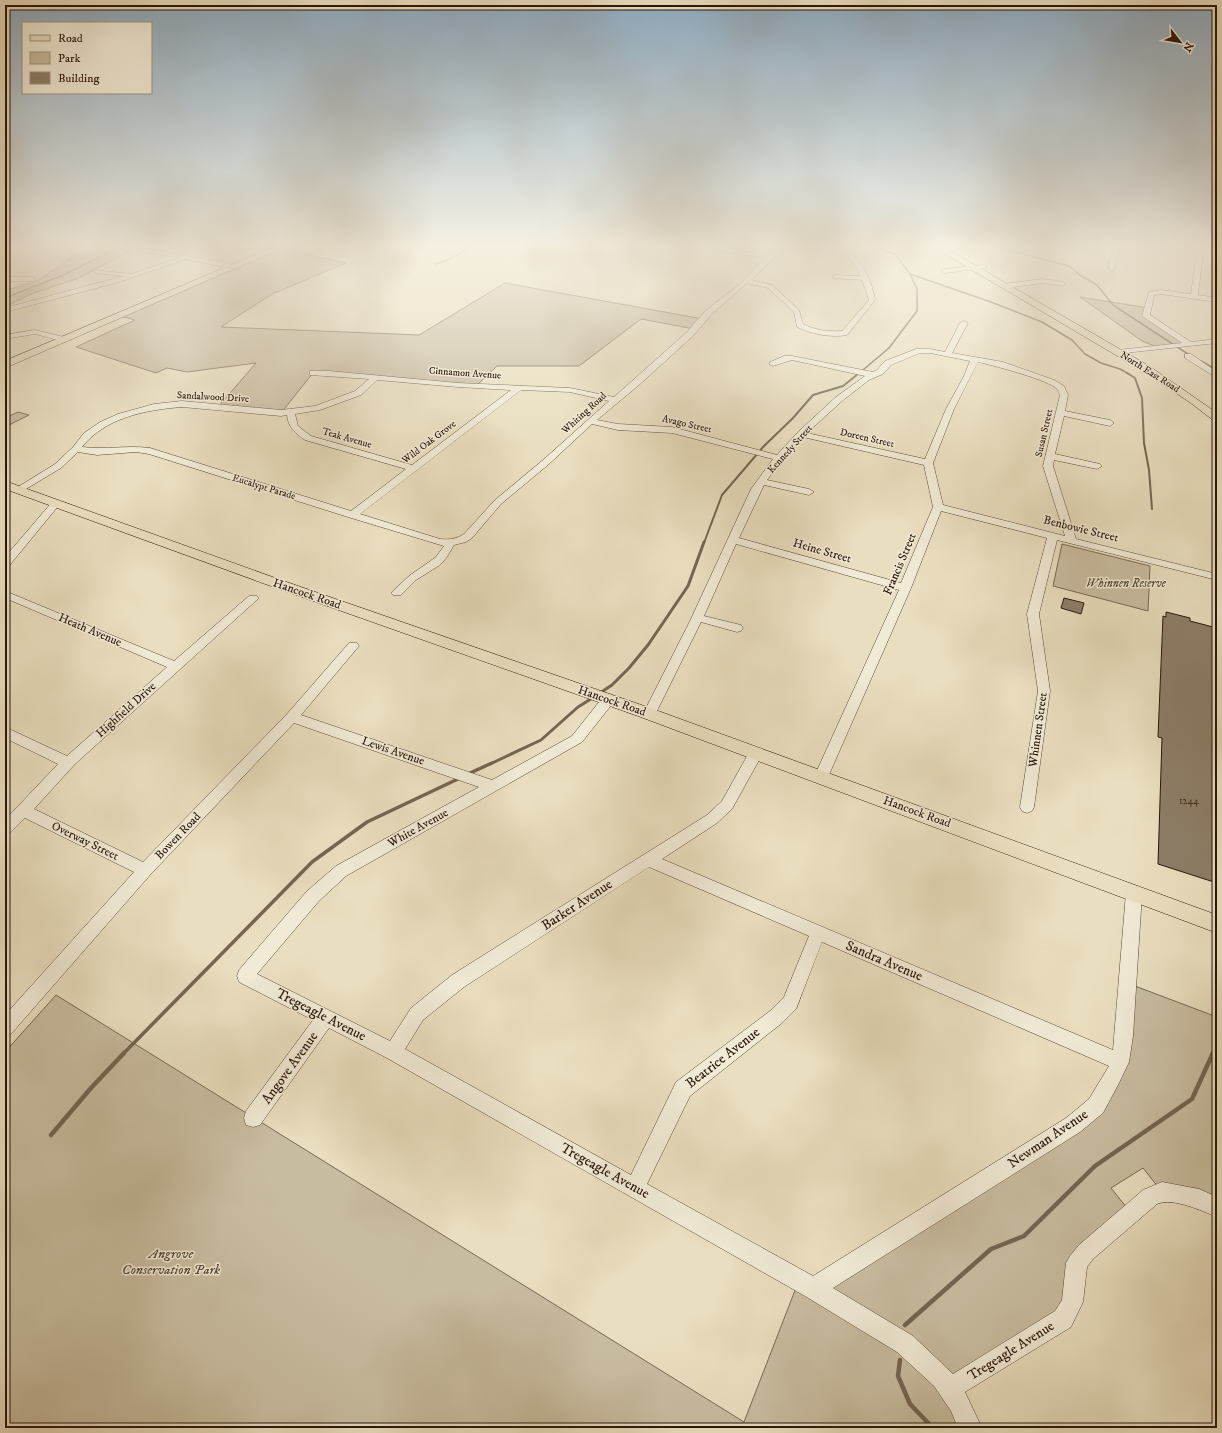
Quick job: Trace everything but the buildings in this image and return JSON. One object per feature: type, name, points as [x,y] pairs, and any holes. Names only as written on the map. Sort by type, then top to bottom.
[{"type":"main road","points":[[5,365],[130,312]]},
{"type":"main road","name":"North East Road","points":[[1053,312],[1172,384],[1217,418]]},
{"type":"main road","name":"North East Road","points":[[1058,312],[1128,350],[1173,377],[1217,408]]},
{"type":"main road","name":"Hancock Road","points":[[11,487],[271,582],[756,752],[1217,924]]},
{"type":"street","name":"Whiting Road","points":[[450,543],[462,540],[468,536],[498,502],[546,462],[590,421],[690,334],[709,312]]},
{"type":"street","points":[[797,312],[800,325],[807,329],[837,334],[847,332],[863,312]]},
{"type":"street","points":[[1147,312],[1146,316],[1189,344]]},
{"type":"street","points":[[948,354],[964,323]]},
{"type":"street","points":[[5,338],[35,332],[65,340]]},
{"type":"street","points":[[1118,352],[1217,341]]},
{"type":"street","name":"Kennedy Street","points":[[649,714],[698,618],[756,489],[779,458],[801,434],[839,400],[866,378],[880,372],[888,363],[918,351],[930,351],[1000,364],[1051,382]]},
{"type":"street","points":[[1188,356],[1217,376]]},
{"type":"street","points":[[773,364],[787,358],[792,358],[874,375]]},
{"type":"street","points":[[938,507],[928,463],[950,409],[968,376],[975,359]]},
{"type":"street","name":"Cinnamon Avenue","points":[[313,373],[328,373],[458,385],[570,390],[615,400]]},
{"type":"street","name":"Sandalwood Drive","points":[[11,487],[58,466],[76,450],[87,435],[103,424],[121,416],[154,407],[182,404],[281,413],[317,408],[343,400],[358,393],[376,377]]},
{"type":"street","name":"Susan Street","points":[[1051,382],[1061,388],[1064,395],[1048,466],[1072,540]]},
{"type":"street","name":"Wild Oak Grove","points":[[352,514],[520,387]]},
{"type":"street","name":"Teak Avenue","points":[[291,411],[291,422],[296,431],[308,438],[413,468]]},
{"type":"street","points":[[1060,413],[1110,423]]},
{"type":"street","name":"Avago Street","points":[[590,421],[618,427],[672,430],[779,458]]},
{"type":"street","name":"Doreen Street","points":[[801,434],[928,463]]},
{"type":"street","name":"Eucalypt Parade","points":[[76,450],[97,452],[136,449],[150,451],[439,542],[450,543]]},
{"type":"street","points":[[1050,456],[1097,466]]},
{"type":"street","points":[[761,482],[809,492]]},
{"type":"street","points":[[5,564],[56,503]]},
{"type":"street","name":"Benbowie Street","points":[[938,507],[1217,577]]},
{"type":"street","name":"Francis Street","points":[[821,777],[938,507]]},
{"type":"street","name":"Whinnen Street","points":[[1027,807],[1044,691],[1033,614],[1053,536]]},
{"type":"street","name":"Heine Street","points":[[733,540],[904,588]]},
{"type":"street","points":[[397,593],[408,582],[441,559],[446,553],[450,543]]},
{"type":"street","name":"Heath Avenue","points":[[5,594],[175,666]]},
{"type":"street","name":"Highfield Drive","points":[[5,829],[69,763],[175,666],[253,598]]},
{"type":"street","points":[[698,618],[736,628]]},
{"type":"street","name":"Bowen Road","points":[[5,1028],[145,870],[292,717],[353,646]]},
{"type":"street","name":"White Avenue","points":[[245,976],[313,896],[341,871],[577,739],[600,697]]},
{"type":"street","name":"Lewis Avenue","points":[[292,717],[493,786]]},
{"type":"street","points":[[5,732],[69,763]]},
{"type":"street","name":"Barker Avenue","points":[[392,1052],[417,1014],[458,981],[712,819],[727,805],[756,752]]},
{"type":"street","name":"Overway Street","points":[[24,811],[145,870]]},
{"type":"street","name":"Sandra Avenue","points":[[648,860],[1120,1062]]},
{"type":"street","name":"Newman Avenue","points":[[812,1288],[1073,1125],[1096,1106],[1120,1062],[1124,1036],[1134,893]]},
{"type":"street","name":"Beatrice Avenue","points":[[635,1188],[683,1089],[776,1017],[790,1003],[818,933]]},
{"type":"street","name":"Tregeagle Avenue","points":[[245,976],[392,1052],[812,1288],[906,1344],[942,1378],[959,1403],[970,1428]]},
{"type":"street","name":"Angove Avenue","points":[[253,1118],[326,1018]]},
{"type":"street","name":"Tregeagle Avenue","points":[[949,1389],[1063,1319],[1072,1302],[1077,1263],[1086,1252],[1150,1197],[1162,1192],[1178,1194],[1199,1199],[1217,1207]]},
{"type":"green space","points":[[130,312],[244,312],[221,327],[419,335],[457,312],[664,312],[703,319],[694,329],[641,319],[579,366],[497,366],[476,386],[313,373],[281,413],[218,407],[256,363],[187,372],[167,368],[156,373],[76,347],[135,320],[120,316]]},
{"type":"green space","points":[[1101,312],[1147,312],[1146,316],[1189,344],[1157,347],[1142,341]]},
{"type":"green space","points":[[18,412],[29,415],[5,427],[5,418]]},
{"type":"green space","name":"Whinnen Reserve","points":[[1062,544],[1150,566],[1148,611],[1053,586]]},
{"type":"green space","name":"Angrove Conservation Park","points":[[1127,983],[1217,1017],[1217,1207],[1162,1192],[1143,1168],[1111,1188],[1131,1213],[1086,1252],[1072,1302],[949,1389],[970,1428],[5,1428],[5,1052],[56,995],[744,1422],[799,1280],[812,1288],[1073,1125],[1113,1077]]},
{"type":"waterway","points":[[863,370],[889,348],[916,312]]},
{"type":"waterway","points":[[1016,312],[1042,322],[1072,340],[1085,354],[1101,363],[1120,369],[1129,374]]},
{"type":"waterway","points":[[1124,312],[1191,356]]},
{"type":"waterway","points":[[1201,361],[1217,370]]},
{"type":"waterway","points":[[1127,373],[1135,378],[1142,398],[1144,443],[1149,470],[1152,509]]},
{"type":"waterway","points":[[704,543],[722,495],[764,446],[793,418],[813,395],[843,386],[858,374]]},
{"type":"waterway","points":[[600,693],[612,685],[629,668],[648,645],[688,586],[704,542]]},
{"type":"waterway","points":[[490,764],[541,740],[578,707],[594,697]]},
{"type":"waterway","points":[[468,774],[492,763]]},
{"type":"waterway","points":[[123,1054],[312,862],[367,822],[460,778]]},
{"type":"waterway","points":[[51,1135],[91,1088],[124,1053]]},
{"type":"waterway","points":[[905,1325],[991,1249],[1024,1236],[1095,1166],[1192,1099],[1213,1053]]},
{"type":"waterway","points":[[900,1360],[898,1376],[910,1404],[933,1428]]}]
